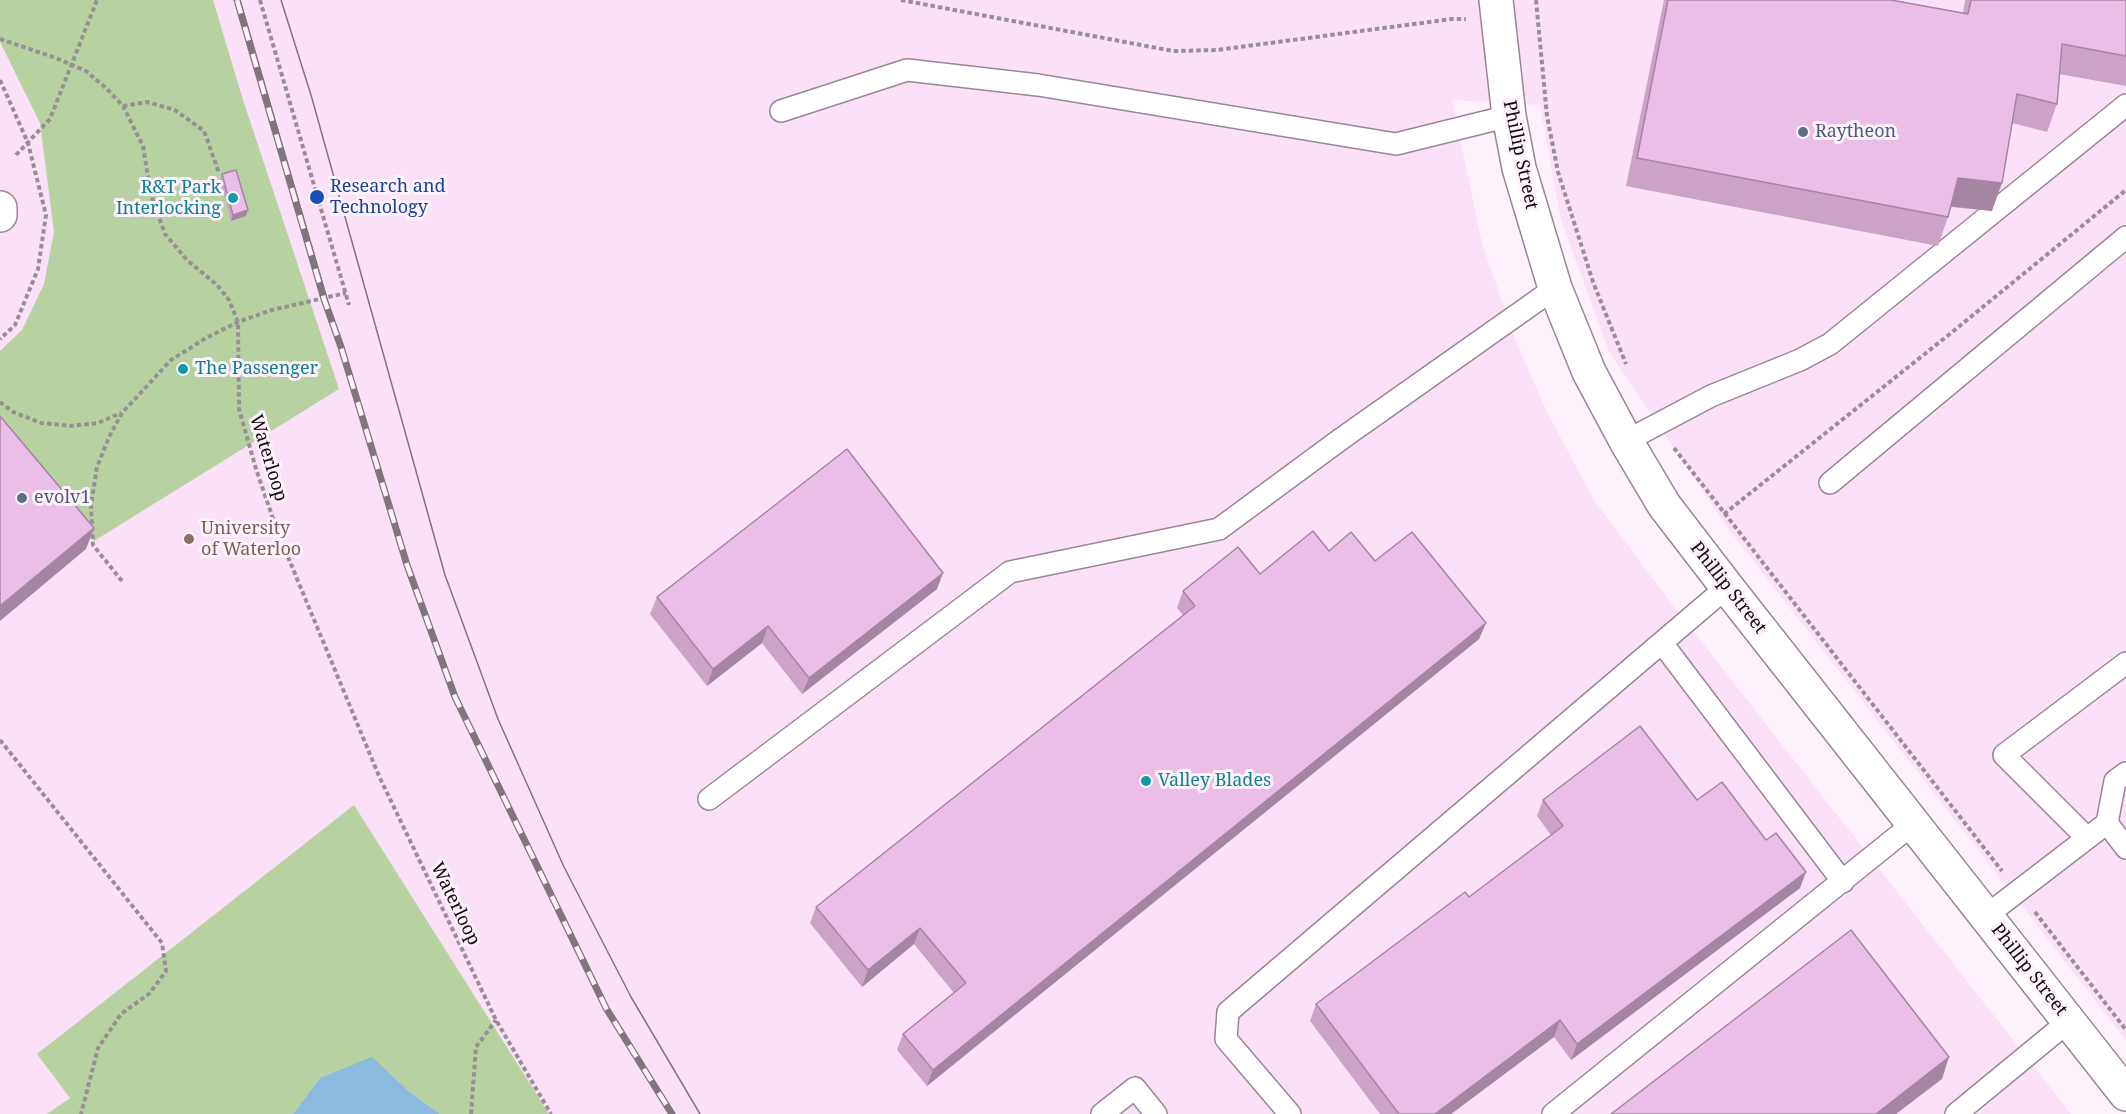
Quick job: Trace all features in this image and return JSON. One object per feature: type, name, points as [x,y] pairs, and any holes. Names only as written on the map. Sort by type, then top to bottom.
[{"type":"street","name":"Phillip Street","points":[[1496,0],[1509,116],[1519,168],[1554,288],[1589,372],[1626,441],[1664,505],[2126,1094]]},
{"type":"street","points":[[0,208],[0,215]]},
{"type":"lane","points":[[781,111],[907,70],[1038,85],[1396,144],[1509,116]]},
{"type":"lane","points":[[1626,441],[1711,396],[1800,360],[1830,344],[2126,105]]},
{"type":"lane","points":[[1830,483],[2126,237]]},
{"type":"lane","points":[[709,799],[1010,573],[1219,530],[1341,439],[1554,288]]},
{"type":"lane","points":[[1290,1114],[1226,1039],[1228,1012],[1727,587]]},
{"type":"lane","points":[[1662,643],[1843,882]]},
{"type":"lane","points":[[2087,838],[2004,755],[2126,663]]},
{"type":"lane","points":[[1987,915],[2107,823],[2115,781],[2126,773]]},
{"type":"lane","points":[[1553,1114],[1914,823]]},
{"type":"lane","points":[[2107,823],[2125,846]]},
{"type":"lane","points":[[1956,1114],[2069,1022]]},
{"type":"lane","points":[[1102,1114],[1135,1088],[1156,1114]]},
{"type":"path","points":[[16,155],[50,118],[70,64],[98,0]]},
{"type":"path","points":[[260,0],[349,305]]},
{"type":"path","points":[[901,0],[1173,51],[1217,50],[1452,19],[1470,19]]},
{"type":"path","points":[[1536,0],[1547,116],[1558,172],[1593,282],[1629,371]]},
{"type":"path","name":"Waterloop","points":[[0,39],[86,71],[123,106],[143,146],[151,195],[165,234],[187,260],[217,285],[230,300],[238,322],[239,410],[278,533],[379,776],[496,1020],[551,1114]]},
{"type":"path","points":[[123,106],[147,102],[175,110],[204,131],[219,173]]},
{"type":"path","points":[[1724,513],[1951,333],[2126,190]]},
{"type":"path","points":[[122,581],[93,546],[91,505],[97,467],[122,413],[171,360],[206,338],[238,322],[272,310],[346,293]]},
{"type":"path","points":[[0,402],[13,412],[41,423],[71,426],[98,423],[122,413]]},
{"type":"path","points":[[1657,425],[2126,1030]]},
{"type":"path","points":[[0,740],[162,943],[166,971],[150,993],[121,1014],[98,1048],[81,1114]]},
{"type":"path","points":[[471,1114],[476,1047],[496,1020]]},
{"type":"shaded area","points":[[0,0],[2126,0],[2126,1040],[1727,527],[1609,352],[1561,220],[1540,105],[1452,100],[1482,243],[1515,339],[1547,412],[1594,500],[1651,577],[2071,1114],[0,1114]]},
{"type":"green space","points":[[0,0],[213,0],[243,100],[339,389],[94,541],[0,428],[0,351],[22,330],[44,284],[54,232],[40,123],[0,42]]},
{"type":"green space","points":[[354,805],[549,1114],[440,1114],[407,1090],[320,1078],[293,1114],[47,1114],[70,1098],[37,1054]]},
{"type":"water","points":[[372,1057],[407,1090],[440,1114],[293,1114],[320,1078]]},
{"type":"building","points":[[1668,0],[1891,0],[1968,14],[1971,0],[2126,0],[2126,56],[2062,44],[2057,104],[2017,94],[2002,183],[1958,178],[1948,217],[1637,158]]},
{"type":"building","name":"R&T Park Interlocking","points":[[236,170],[248,210],[233,215],[222,174]]},
{"type":"building","name":"evolv1","points":[[0,416],[94,528],[0,606]]},
{"type":"building","points":[[847,449],[943,573],[809,678],[768,626],[713,669],[657,597]]},
{"type":"building","name":"Valley Blades","points":[[1313,531],[1329,551],[1351,532],[1375,561],[1412,532],[1486,623],[933,1070],[903,1034],[966,983],[920,928],[868,970],[816,907],[1195,606],[1183,591],[1238,547],[1260,574]]},
{"type":"building","points":[[1640,726],[1697,800],[1722,782],[1766,840],[1776,833],[1806,872],[1577,1044],[1560,1020],[1435,1114],[1399,1114],[1316,1004],[1465,892],[1469,897],[1563,826],[1543,800]]},
{"type":"building","points":[[1851,930],[1949,1057],[1876,1114],[1611,1114]]},
{"type":"tram line","points":[[240,0],[341,347]]},
{"type":"tram line","points":[[281,0],[311,95],[445,575],[498,719],[564,867],[631,997],[700,1114]]},
{"type":"railway","points":[[237,0],[324,299],[341,347],[407,565],[455,697],[606,1008],[672,1114]]},
{"type":"place","name":"Raytheon","points":[[1803,132]]},
{"type":"place","name":"Research and Technology","points":[[317,197]]},
{"type":"place","name":"R&T Park Interlocking","points":[[233,198]]},
{"type":"place","name":"The Passenger","points":[[183,369]]},
{"type":"place","name":"evolv1","points":[[22,498]]},
{"type":"place","name":"University of Waterloo","points":[[189,539]]},
{"type":"place","name":"Valley Blades","points":[[1146,781]]}]
